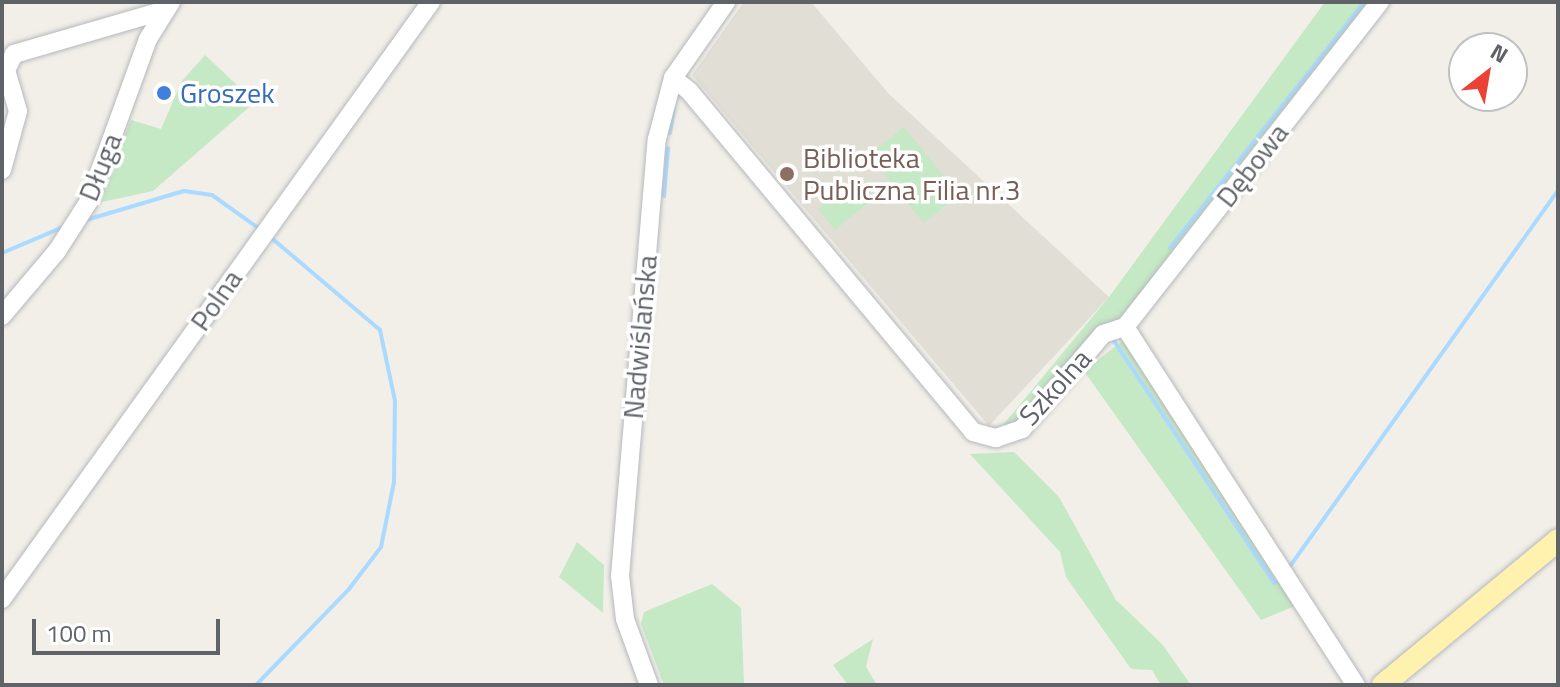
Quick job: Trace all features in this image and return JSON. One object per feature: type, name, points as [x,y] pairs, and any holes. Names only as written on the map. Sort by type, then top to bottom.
[{"type":"main road","points":[[1384,684],[1558,540]]},
{"type":"street","name":"Polna","points":[[2,599],[431,2]]},
{"type":"street","name":"Nadwiślańska","points":[[649,685],[625,619],[620,576],[657,139],[673,78],[726,2]]},
{"type":"street","name":"Dębowa","points":[[1125,327],[1380,2]]},
{"type":"street","points":[[2,170],[18,111],[6,70],[14,54],[168,6]]},
{"type":"street","name":"Długa","points":[[2,316],[76,223],[168,6]]},
{"type":"street","name":"Szkolna","points":[[673,78],[690,92],[973,432],[996,438],[1022,429],[1103,334],[1125,327]]},
{"type":"street","points":[[1125,327],[1356,685]]},
{"type":"shaded area","points":[[744,2],[811,2],[889,94],[1109,297],[989,426],[692,75]]},
{"type":"green space","points":[[1325,2],[1372,2],[1124,321],[1018,425],[1003,425],[1109,297]]},
{"type":"green space","points":[[205,55],[255,102],[153,191],[97,203],[131,120],[161,129],[182,81]]},
{"type":"green space","points":[[904,127],[959,195],[924,223],[869,155]]},
{"type":"green space","points":[[856,178],[873,199],[835,230],[818,209]]},
{"type":"green space","points":[[1126,338],[1295,606],[1261,620],[1084,371]]},
{"type":"green space","points":[[1014,452],[1059,497],[1116,600],[1162,644],[1191,685],[1161,685],[1152,670],[1131,669],[1066,577],[1060,552],[970,454]]},
{"type":"green space","points":[[577,542],[604,565],[603,613],[559,577]]},
{"type":"green space","points":[[712,584],[741,608],[744,685],[664,685],[641,624],[644,612]]},
{"type":"green space","points":[[873,639],[866,667],[877,685],[848,685],[833,665]]},
{"type":"waterway","points":[[1170,248],[1364,2]]},
{"type":"waterway","points":[[670,133],[674,109]]},
{"type":"waterway","points":[[664,196],[668,148]]},
{"type":"waterway","points":[[1288,569],[1558,190]]},
{"type":"waterway","points":[[86,220],[184,191],[212,195],[261,230]]},
{"type":"waterway","points":[[2,253],[66,226]]},
{"type":"waterway","points":[[256,685],[349,589],[381,547],[394,482],[395,401],[380,330],[268,235]]},
{"type":"waterway","points":[[1112,338],[1274,583],[1279,577]]},
{"type":"place","name":"Groszek","points":[[164,93]]},
{"type":"place","name":"Biblioteka Publiczna Filia nr.3","points":[[787,174]]}]
